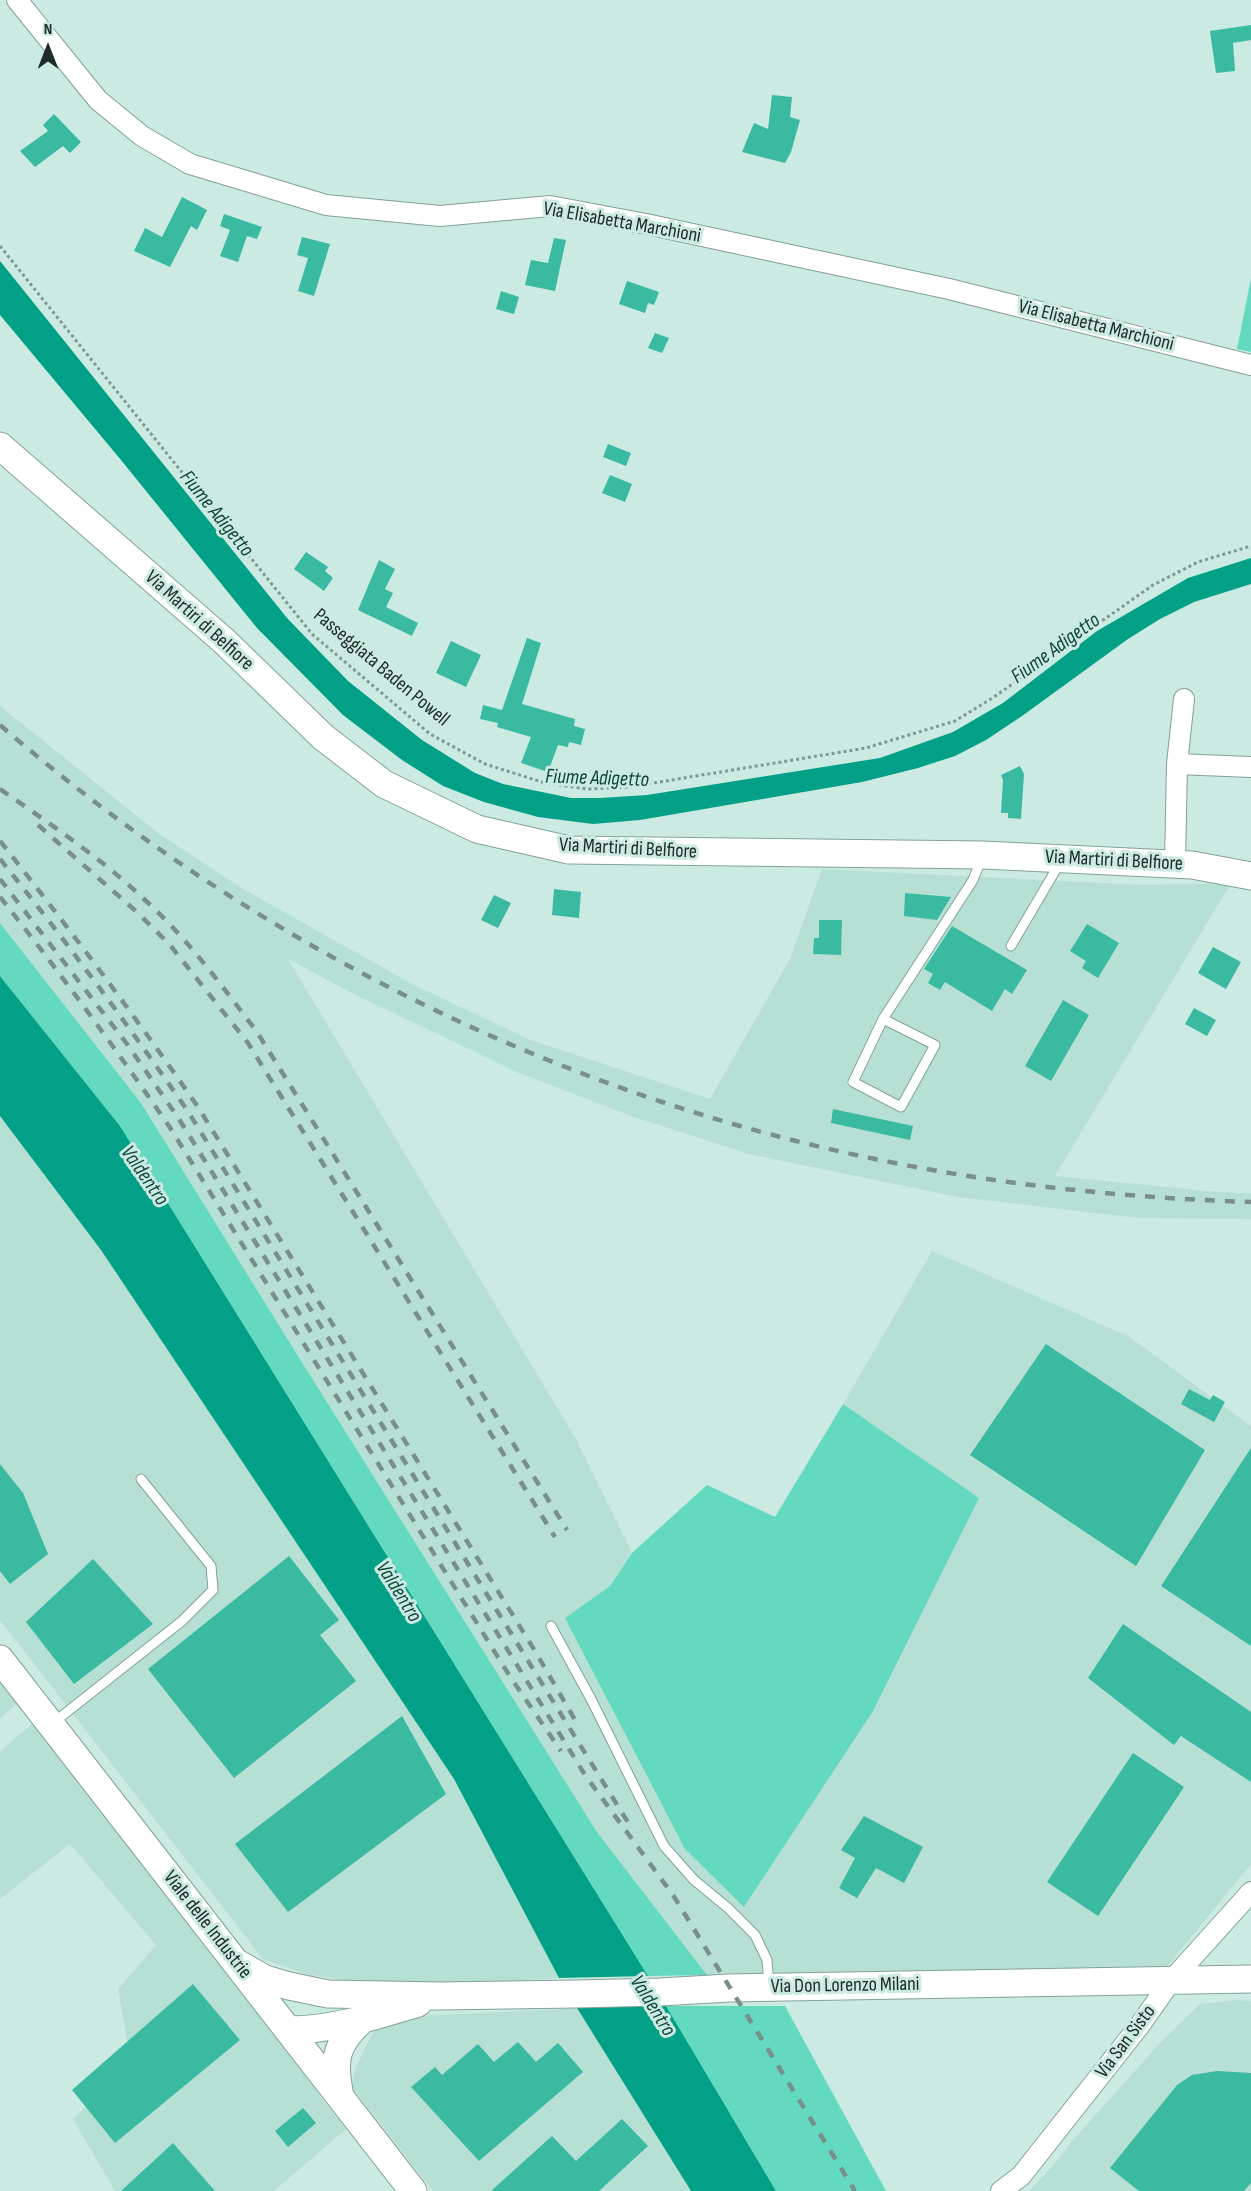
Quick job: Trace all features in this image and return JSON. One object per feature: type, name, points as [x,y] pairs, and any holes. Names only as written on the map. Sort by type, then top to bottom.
[{"type":"main road","name":"Via Martiri di Belfiore","points":[[0,446],[224,640],[323,737],[384,784],[477,829],[569,850],[983,855],[1192,865],[1251,876]]},
{"type":"main road","name":"Viale delle Industrie","points":[[0,1659],[413,2191]]},
{"type":"main road","name":"Via Don Lorenzo Milani","points":[[237,1963],[266,1979],[328,1994],[440,1996],[660,1992],[770,1987],[1251,1979]]},
{"type":"main road","points":[[288,2030],[304,2008],[328,1994]]},
{"type":"main road","name":"Via Don Lorenzo Milani","points":[[288,2030],[322,2028],[362,2020],[440,1996]]},
{"type":"main road","name":"Via Don Lorenzo Milani","points":[[340,2098],[335,2072],[337,2055],[342,2040],[362,2020]]},
{"type":"street","name":"Via Elisabetta Marchioni","points":[[17,0],[98,100],[142,136],[190,164],[315,201],[440,216],[550,206],[646,224],[949,289],[1251,365]]},
{"type":"street","points":[[1175,864],[1177,764],[1184,699]]},
{"type":"street","points":[[1177,764],[1251,767]]},
{"type":"street","name":"Via San Sisto","points":[[1001,2191],[1021,2176],[1140,2025],[1171,1981],[1251,1892]]},
{"type":"lane","points":[[883,1019],[935,1045],[901,1107],[853,1082],[883,1019],[973,880],[983,855]]},
{"type":"lane","points":[[1011,946],[1063,859]]},
{"type":"lane","points":[[51,1724],[182,1621],[213,1590],[210,1566],[141,1479]]},
{"type":"lane","points":[[551,1626],[592,1701],[664,1846],[694,1880],[728,1908],[755,1935],[767,1960],[770,1987]]},
{"type":"path","name":"Passeggiata Baden Powell","points":[[0,246],[312,634],[430,734],[485,764],[545,783],[587,789],[629,787],[866,748],[956,721],[994,697],[1153,585],[1198,562],[1251,546]]},
{"type":"shaded area","points":[[1251,278],[1251,352],[1237,349]]},
{"type":"shaded area","points":[[0,706],[158,833],[243,889],[412,984],[528,1039],[710,1099],[790,959],[822,869],[1142,885],[1231,883],[1055,1176],[1218,1192],[1251,1193],[1251,1219],[1138,1218],[958,1197],[749,1154],[634,1117],[519,1073],[354,994],[288,959],[576,1439],[632,1553],[610,1586],[565,1618],[978,1498],[843,1404],[932,1251],[1128,1336],[1251,1426],[1251,1864],[1161,1974],[728,1973],[707,1975],[597,1832],[141,1103],[0,923]]},
{"type":"shaded area","points":[[0,923],[141,1103],[597,1832],[707,1975],[648,1976],[120,1126],[0,976]]},
{"type":"shaded area","points":[[0,1116],[101,1250],[454,1779],[559,1978],[373,1988],[362,1983],[306,1974],[263,1959],[0,1620]]},
{"type":"shaded area","points":[[843,1404],[979,1498],[873,1711],[744,1907],[685,1849],[565,1618],[610,1586],[632,1553],[707,1485],[775,1517]]},
{"type":"shaded area","points":[[0,1670],[23,1699],[0,1718]]},
{"type":"shaded area","points":[[38,1719],[241,1980],[322,2099],[346,2129],[274,2191],[115,2191],[73,2119],[131,2063],[118,1989],[156,1945],[70,1844],[0,1899],[0,1751]]},
{"type":"shaded area","points":[[1251,2001],[1251,2191],[1029,2191],[1159,2044],[1200,2004]]},
{"type":"shaded area","points":[[666,2006],[785,2006],[886,2191],[776,2191]]},
{"type":"shaded area","points":[[577,2008],[691,2191],[433,2191],[351,2086],[355,2069],[380,2018]]},
{"type":"water","points":[[0,261],[287,618],[348,681],[422,740],[475,773],[503,784],[571,798],[647,795],[880,758],[953,732],[1003,703],[1097,631],[1188,578],[1251,558],[1251,584],[1194,602],[1160,619],[1128,639],[1022,716],[986,740],[955,756],[862,782],[640,820],[593,824],[538,817],[484,802],[443,786],[402,760],[343,715],[257,628],[0,315]]},
{"type":"water","name":"Valdentro","points":[[0,976],[120,1126],[648,1976],[559,1978],[454,1779],[101,1250],[0,1116]]},
{"type":"water","points":[[666,2006],[776,2191],[691,2191],[577,2008]]},
{"type":"building","points":[[1251,25],[1251,40],[1233,43],[1235,71],[1216,73],[1210,31]]},
{"type":"building","points":[[772,95],[792,97],[790,117],[800,120],[791,152],[785,163],[742,152],[754,123],[768,129]]},
{"type":"building","points":[[54,114],[81,142],[70,153],[63,146],[35,167],[20,151],[48,131],[43,125]]},
{"type":"building","points":[[182,197],[207,210],[197,230],[191,226],[170,267],[134,251],[145,228],[162,237]]},
{"type":"building","points":[[224,214],[262,227],[257,239],[247,236],[238,262],[220,256],[230,230],[220,226]]},
{"type":"building","points":[[302,237],[330,244],[314,296],[298,291],[308,258],[297,255]]},
{"type":"building","points":[[554,238],[566,240],[555,291],[525,285],[531,260],[548,263]]},
{"type":"building","points":[[627,281],[659,292],[654,305],[648,303],[645,313],[619,304]]},
{"type":"building","points":[[501,291],[519,297],[514,314],[496,309]]},
{"type":"building","points":[[655,333],[669,338],[662,353],[648,348]]},
{"type":"building","points":[[608,444],[631,453],[626,466],[603,457]]},
{"type":"building","points":[[610,475],[632,484],[625,502],[602,493]]},
{"type":"building","points":[[306,552],[328,567],[325,571],[333,578],[324,591],[294,569]]},
{"type":"building","points":[[379,560],[395,569],[385,589],[393,593],[386,607],[418,623],[412,636],[358,610]]},
{"type":"building","points":[[527,638],[541,643],[522,704],[575,719],[574,726],[585,729],[581,745],[569,742],[568,747],[558,745],[548,772],[521,763],[531,737],[497,727],[498,723],[480,719],[483,705],[502,710]]},
{"type":"building","points":[[451,641],[481,655],[466,687],[436,673]]},
{"type":"building","points":[[1020,766],[1024,774],[1021,819],[1008,818],[1008,813],[1001,813],[1003,780],[1001,775]]},
{"type":"building","points":[[554,889],[581,892],[579,918],[552,915]]},
{"type":"building","points":[[905,893],[951,897],[937,920],[904,916]]},
{"type":"building","points":[[494,895],[511,903],[498,928],[481,920]]},
{"type":"building","points":[[819,920],[842,920],[841,955],[813,954],[814,938],[819,938]]},
{"type":"building","points":[[1087,924],[1119,943],[1098,978],[1082,968],[1086,961],[1070,951]]},
{"type":"building","points":[[952,926],[1027,970],[1012,994],[1005,989],[992,1011],[945,982],[940,990],[928,983],[933,974],[924,969]]},
{"type":"building","points":[[1213,947],[1241,962],[1226,989],[1198,973]]},
{"type":"building","points":[[1063,1000],[1089,1015],[1051,1081],[1025,1066]]},
{"type":"building","points":[[1194,1008],[1216,1020],[1207,1036],[1185,1024]]},
{"type":"building","points":[[833,1109],[913,1126],[910,1140],[831,1123]]},
{"type":"building","points":[[1046,1344],[1205,1450],[1136,1566],[970,1455]]},
{"type":"building","points":[[1189,1389],[1210,1400],[1213,1395],[1225,1402],[1214,1422],[1181,1404]]},
{"type":"building","points":[[1251,1448],[1251,1646],[1161,1586]]},
{"type":"building","points":[[0,1464],[23,1493],[48,1554],[10,1584],[0,1571]]},
{"type":"building","points":[[289,1556],[339,1620],[320,1635],[356,1681],[234,1778],[148,1669]]},
{"type":"building","points":[[93,1559],[153,1624],[74,1684],[26,1622]]},
{"type":"building","points":[[1123,1624],[1251,1712],[1251,1782],[1181,1736],[1174,1745],[1088,1678]]},
{"type":"building","points":[[402,1716],[446,1794],[288,1912],[235,1844]]},
{"type":"building","points":[[1133,1753],[1184,1787],[1098,1916],[1047,1882]]},
{"type":"building","points":[[864,1816],[923,1847],[904,1883],[876,1868],[857,1898],[839,1888],[855,1858],[841,1850]]},
{"type":"building","points":[[193,1984],[240,2040],[115,2143],[72,2090]]},
{"type":"building","points":[[518,2042],[536,2062],[558,2043],[583,2072],[479,2161],[411,2087],[435,2067],[442,2075],[478,2044],[494,2062]]},
{"type":"building","points":[[1217,2071],[1251,2073],[1251,2183],[1244,2191],[1139,2191],[1110,2168],[1177,2085],[1192,2075]]},
{"type":"building","points":[[303,2108],[316,2123],[288,2147],[275,2131]]},
{"type":"building","points":[[622,2119],[648,2146],[599,2191],[491,2191],[552,2136],[576,2161]]},
{"type":"building","points":[[173,2143],[215,2191],[121,2191]]},
{"type":"railway","points":[[0,725],[97,804],[199,876],[306,942],[417,1001],[531,1053],[648,1097],[768,1134],[890,1162],[980,1178],[1070,1189],[1251,1202]]},
{"type":"railway","points":[[0,789],[75,842],[128,885],[176,931],[231,997],[257,1032],[567,1530]]},
{"type":"railway","points":[[38,825],[138,913],[170,945],[248,1043],[555,1537]]},
{"type":"railway","points":[[0,841],[101,972],[198,1107],[535,1651],[578,1725]]},
{"type":"railway","points":[[0,859],[97,984],[189,1113],[629,1824]]},
{"type":"railway","points":[[0,879],[127,1044],[179,1119],[585,1775],[673,1895],[855,2191]]},
{"type":"railway","points":[[0,897],[44,953],[169,1126],[509,1675],[561,1751]]},
{"type":"water label","name":"Fiume Adigetto","points":[[216,514]]},
{"type":"water label","name":"Fiume Adigetto","points":[[1056,649]]},
{"type":"water label","name":"Fiume Adigetto","points":[[597,779]]}]
